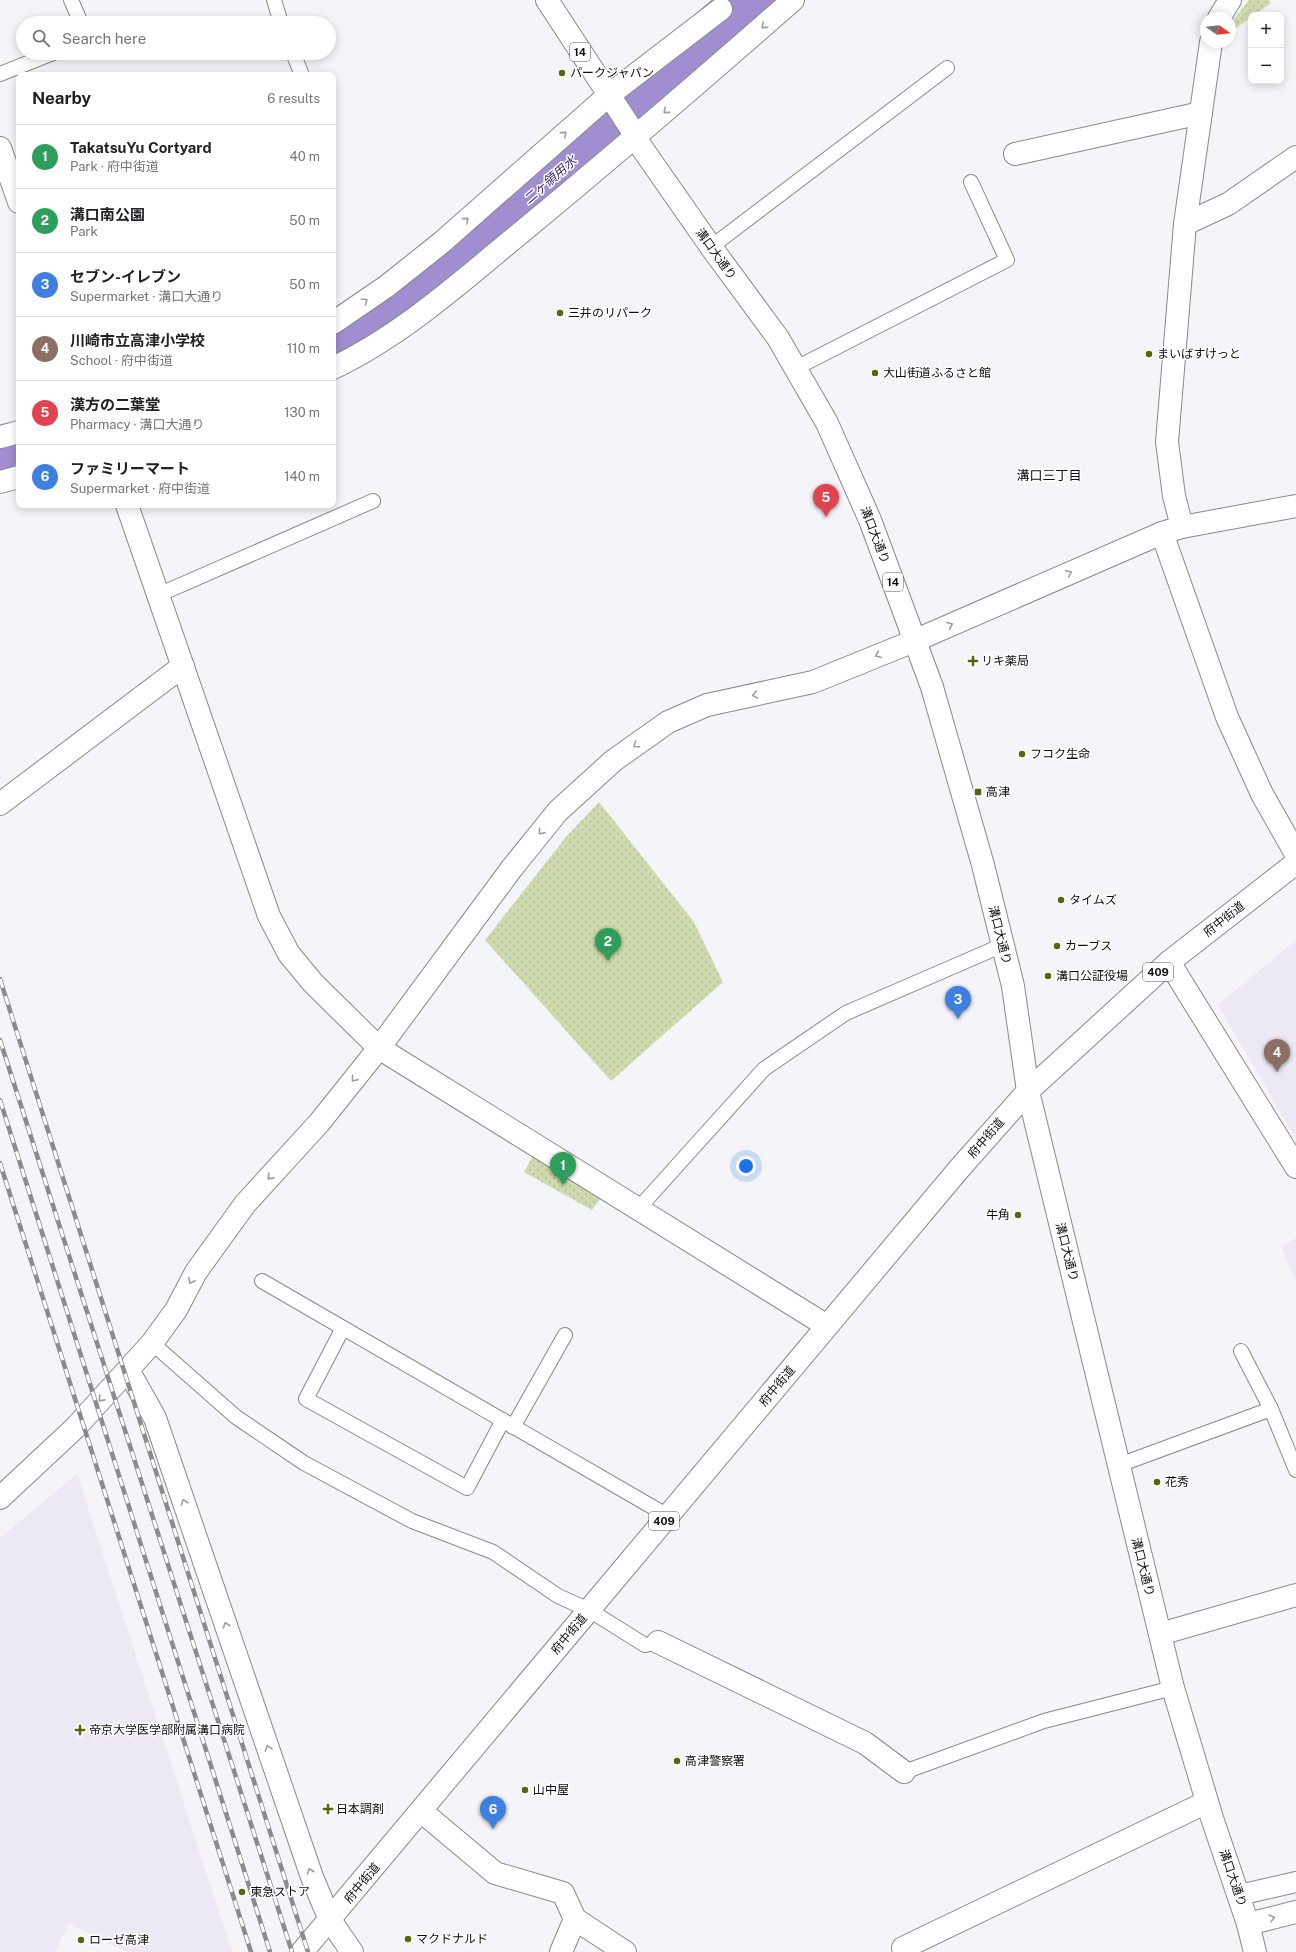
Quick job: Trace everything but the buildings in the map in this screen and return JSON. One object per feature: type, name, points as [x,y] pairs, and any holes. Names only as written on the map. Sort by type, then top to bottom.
[{"type":"main road","name":"溝口大通り","points":[[547,0],[632,133],[711,248],[778,338],[827,423],[870,520],[932,687],[983,865],[1013,986],[1028,1091],[1173,1688],[1207,1802],[1239,1895],[1255,1952]]},
{"type":"main road","points":[[336,367],[356,357],[411,322],[632,133],[793,0]]},
{"type":"main road","points":[[336,321],[387,286],[441,243],[721,8]]},
{"type":"main road","points":[[1210,48],[1185,224],[1167,442],[1174,496],[1172,530],[1227,717],[1262,794],[1296,854]]},
{"type":"main road","points":[[1015,154],[1201,113]]},
{"type":"main road","points":[[0,148],[16,190]]},
{"type":"main road","points":[[1185,224],[1228,204],[1296,157]]},
{"type":"main road","points":[[0,437],[16,433]]},
{"type":"main road","points":[[0,482],[16,478]]},
{"type":"main road","points":[[0,1498],[76,1427],[152,1343],[176,1310],[196,1272],[245,1204],[319,1123],[379,1048],[512,868],[558,811],[613,761],[668,722],[707,705],[813,682],[914,641],[1172,530],[1296,506]]},
{"type":"main road","points":[[128,508],[270,916],[288,954],[312,983],[379,1048],[827,1326]]},
{"type":"main road","points":[[0,804],[183,666]]},
{"type":"main road","name":"府中街道","points":[[302,1952],[959,1169],[1028,1091],[1169,962],[1296,863]]},
{"type":"main road","points":[[1169,962],[1296,1167]]},
{"type":"main road","points":[[128,1370],[155,1418],[312,1877],[330,1920],[352,1952]]},
{"type":"main road","points":[[1160,1634],[1296,1595]]},
{"type":"main road","points":[[658,1642],[865,1743],[904,1772]]},
{"type":"main road","points":[[904,1952],[903,1948],[1207,1802]]},
{"type":"main road","points":[[421,1811],[495,1873],[563,1893],[575,1919],[625,1952]]},
{"type":"main road","points":[[1248,1924],[1296,1912]]},
{"type":"main road","points":[[561,1952],[575,1919]]},
{"type":"street","points":[[1239,1895],[1296,1882]]},
{"type":"lane","points":[[71,0],[77,16]]},
{"type":"lane","points":[[274,0],[279,16]]},
{"type":"lane","points":[[0,74],[35,60]]},
{"type":"lane","points":[[296,60],[301,72]]},
{"type":"lane","points":[[711,248],[947,68]]},
{"type":"lane","points":[[796,368],[1007,260],[972,182]]},
{"type":"lane","points":[[158,595],[373,502]]},
{"type":"lane","points":[[638,1209],[764,1070],[846,1013],[1003,945]]},
{"type":"lane","points":[[262,1281],[668,1516]]},
{"type":"lane","points":[[343,1328],[306,1399],[467,1488],[565,1335]]},
{"type":"lane","points":[[152,1343],[236,1417],[304,1463],[412,1521],[493,1552],[558,1596],[589,1610],[645,1645],[658,1642]]},
{"type":"lane","points":[[1241,1351],[1271,1409],[1296,1470]]},
{"type":"lane","points":[[1119,1465],[1271,1409]]},
{"type":"lane","points":[[904,1772],[1044,1721],[1173,1688]]},
{"type":"shaded area","points":[[1296,940],[1296,1139],[1218,1005]]},
{"type":"shaded area","points":[[1296,1238],[1296,1281],[1281,1247]]},
{"type":"shaded area","name":"帝京大学医学部附属溝口病院","points":[[77,1474],[232,1952],[127,1952],[69,1923],[55,1952],[0,1952],[0,1538]]},
{"type":"green space","points":[[1249,0],[1269,0],[1271,3],[1258,12],[1248,12],[1248,19],[1236,28],[1236,16]]},
{"type":"green space","points":[[599,802],[694,922],[723,982],[611,1081],[485,940],[566,837]]},
{"type":"green space","points":[[533,1156],[601,1198],[592,1210],[524,1172]]},
{"type":"waterway","name":"二ヶ領用水","points":[[336,344],[362,330],[389,312],[441,273],[757,0]]},
{"type":"waterway","name":"二ヶ領用水","points":[[0,459],[16,454]]},
{"type":"railway","points":[[0,979],[308,1952]]},
{"type":"railway","points":[[0,1040],[292,1952]]},
{"type":"railway","points":[[0,1100],[270,1952]]},
{"type":"railway","points":[[0,1163],[251,1952]]},
{"type":"place","name":"パークジャパン","points":[[562,73]]},
{"type":"place","name":"三井のリパーク","points":[[560,313]]},
{"type":"place","name":"まいばすけっと","points":[[1149,354]]},
{"type":"place","name":"大山街道ふるさと館","points":[[875,373]]},
{"type":"place","name":"漢方の二葉堂","points":[[826,517]]},
{"type":"place","name":"リキ薬局","points":[[973,661]]},
{"type":"place","name":"フコク生命","points":[[1022,754]]},
{"type":"place","name":"高津","points":[[978,792]]},
{"type":"place","name":"タイムズ","points":[[1061,900]]},
{"type":"place","name":"カーブス","points":[[1057,946]]},
{"type":"place","name":"溝口南公園","points":[[608,961]]},
{"type":"place","name":"溝口公証役場","points":[[1048,976]]},
{"type":"place","name":"セブン-イレブン","points":[[958,1019]]},
{"type":"place","name":"川崎市立高津小学校","points":[[1277,1072]]},
{"type":"place","name":"TakatsuYu Cortyard","points":[[563,1185]]},
{"type":"place","name":"牛角","points":[[1018,1215]]},
{"type":"place","name":"花秀","points":[[1157,1482]]},
{"type":"place","name":"帝京大学医学部附属溝口病院","points":[[80,1730]]},
{"type":"place","name":"高津警察署","points":[[677,1761]]},
{"type":"place","name":"山中屋","points":[[525,1790]]},
{"type":"place","name":"日本調剤","points":[[328,1809]]},
{"type":"place","name":"ファミリーマート","points":[[493,1829]]},
{"type":"place","name":"東急ストア","points":[[242,1892]]},
{"type":"place","name":"マクドナルド","points":[[408,1939]]},
{"type":"place","name":"ローゼ高津","points":[[81,1940]]},
{"type":"district","name":"溝口三丁目","points":[[1049,475]]}]
